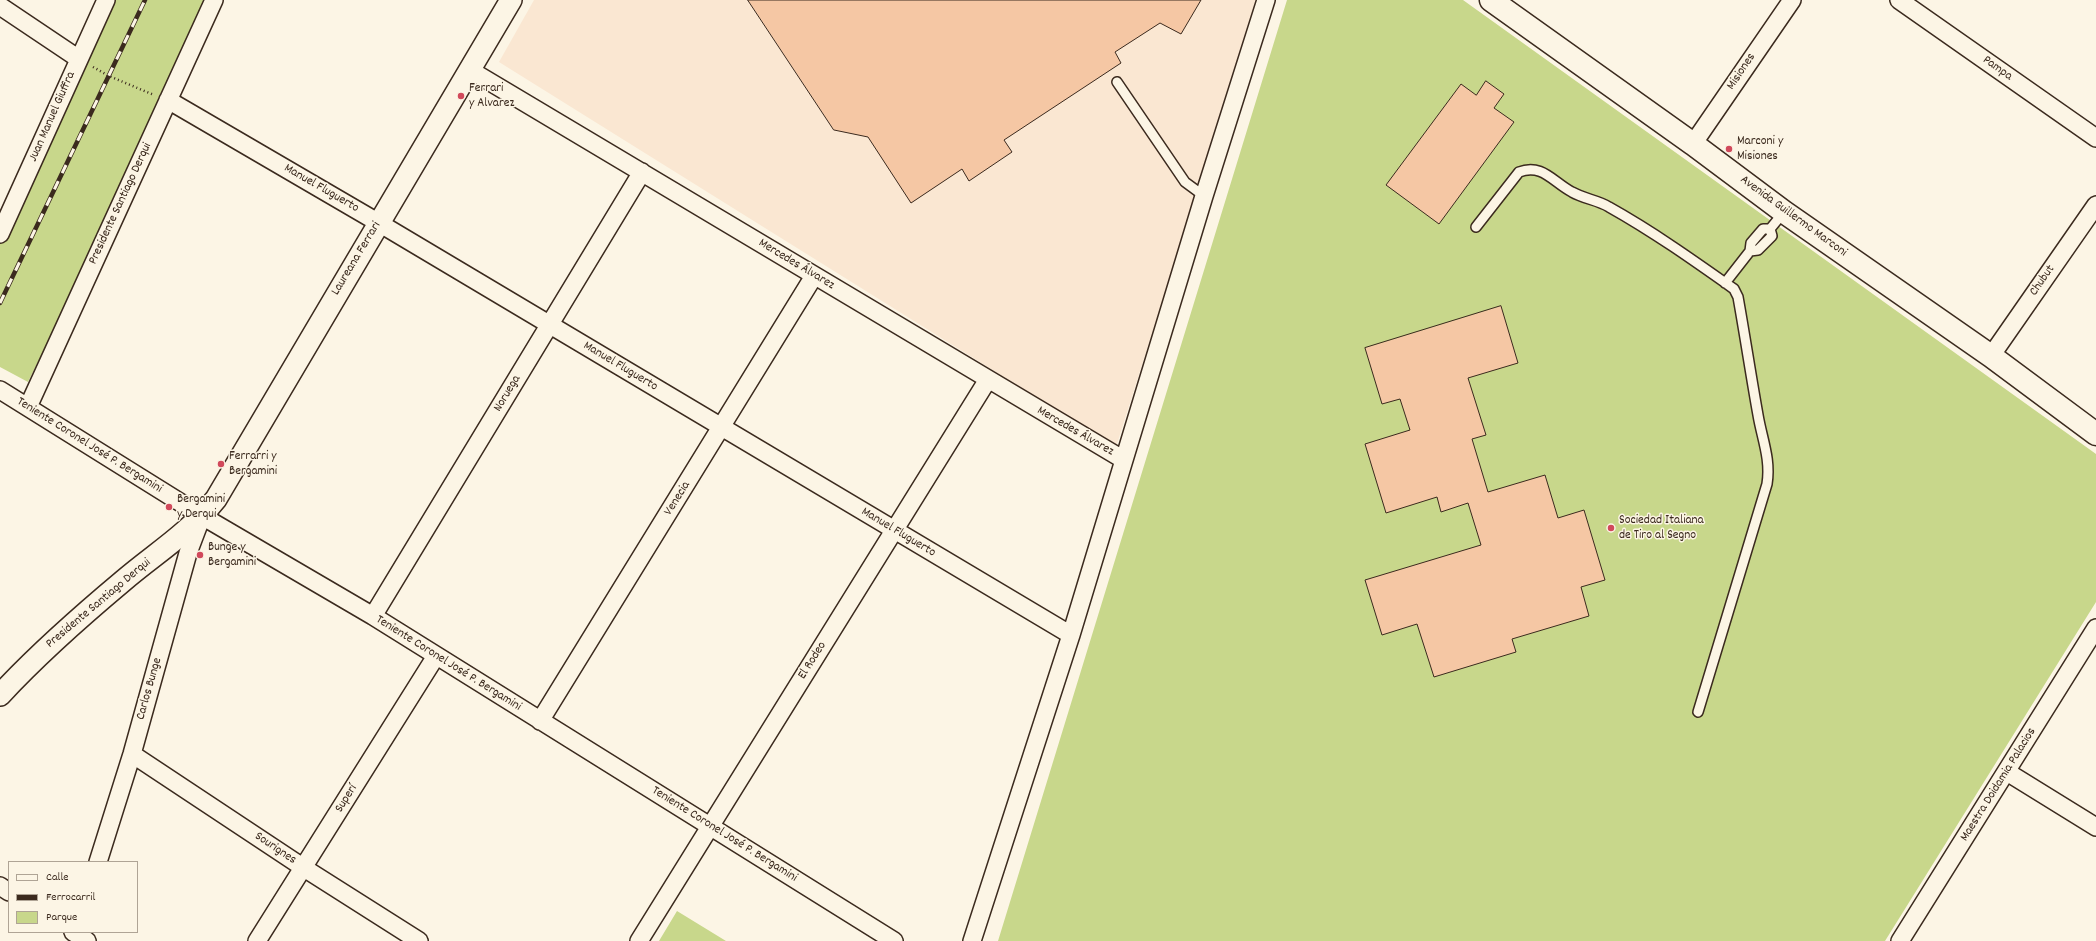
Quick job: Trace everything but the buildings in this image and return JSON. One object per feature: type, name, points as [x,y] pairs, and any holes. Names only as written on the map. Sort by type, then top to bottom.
[{"type":"main road","name":"Avenida Guillermo Marconi","points":[[1491,0],[1693,144],[1784,212],[1990,356],[2096,434]]},
{"type":"street","name":"Juan Manuel Giuffra","points":[[0,234],[106,0]]},
{"type":"street","name":"Presidente Santiago Derqui","points":[[28,407],[214,0]]},
{"type":"street","name":"Laureana Ferrari","points":[[202,516],[216,499],[511,0]]},
{"type":"street","points":[[972,941],[1071,635],[1204,196],[1266,0]]},
{"type":"street","name":"Misiones","points":[[1693,144],[1792,0]]},
{"type":"street","name":"Pampa","points":[[1899,0],[2096,138]]},
{"type":"street","points":[[0,6],[79,59]]},
{"type":"street","name":"Mercedes Álvarez","points":[[470,70],[987,380],[1124,460]]},
{"type":"street","name":"Manuel Fluguerto","points":[[168,100],[379,223],[1071,635]]},
{"type":"street","name":"Noruega","points":[[372,616],[642,172]]},
{"type":"street","name":"Chubut","points":[[1990,356],[2096,206]]},
{"type":"street","name":"Venecia","points":[[540,721],[722,428],[814,276]]},
{"type":"street","name":"El Rodeo","points":[[639,941],[709,825],[987,380]]},
{"type":"street","name":"Teniente Coronel José P. Bergamini","points":[[0,390],[202,516],[372,616],[894,941]]},
{"type":"street","name":"Presidente Santiago Derqui","points":[[0,695],[27,666],[71,626],[124,580],[185,533],[202,516]]},
{"type":"street","name":"Carlos Bunge","points":[[98,861],[132,754],[188,553],[202,516]]},
{"type":"street","name":"Maestra Doidamia Palacios","points":[[1900,941],[2096,628]]},
{"type":"street","name":"Superí","points":[[257,941],[436,656]]},
{"type":"street","name":"Sourignes","points":[[132,754],[304,868],[419,941]]},
{"type":"street","points":[[2007,772],[2096,827]]},
{"type":"lane","points":[[1117,82],[1185,182],[1204,196]]},
{"type":"lane","points":[[1476,227],[1519,172],[1529,168],[1541,171],[1573,193],[1608,206],[1668,243],[1734,289],[1738,297],[1746,348],[1770,470],[1698,712]]},
{"type":"lane","points":[[1725,283],[1750,251],[1750,243],[1763,229],[1770,229],[1784,212]]},
{"type":"path","points":[[79,59],[109,76],[168,100]]},
{"type":"shaded area","points":[[534,0],[1258,0],[1116,447],[499,62]]},
{"type":"green space","points":[[106,0],[214,0],[168,100],[28,382],[0,367],[0,242]]},
{"type":"green space","name":"Sociedad Italiana de Tiro al Segno","points":[[1287,0],[1463,0],[2096,454],[2096,602],[1885,941],[998,941]]},
{"type":"green space","points":[[677,911],[726,941],[659,941]]},
{"type":"railway","points":[[0,303],[145,0]]},
{"type":"place","name":"Ferrari y Alvarez","points":[[461,96]]},
{"type":"place","name":"Marconi y Misiones","points":[[1729,149]]},
{"type":"place","name":"Ferrarri y Bergamini","points":[[221,464]]},
{"type":"place","name":"Bergamini y Derqui","points":[[169,507]]},
{"type":"place","name":"Sociedad Italiana de Tiro al Segno","points":[[1611,528]]},
{"type":"place","name":"Bunge y Bergamini","points":[[200,555]]}]
